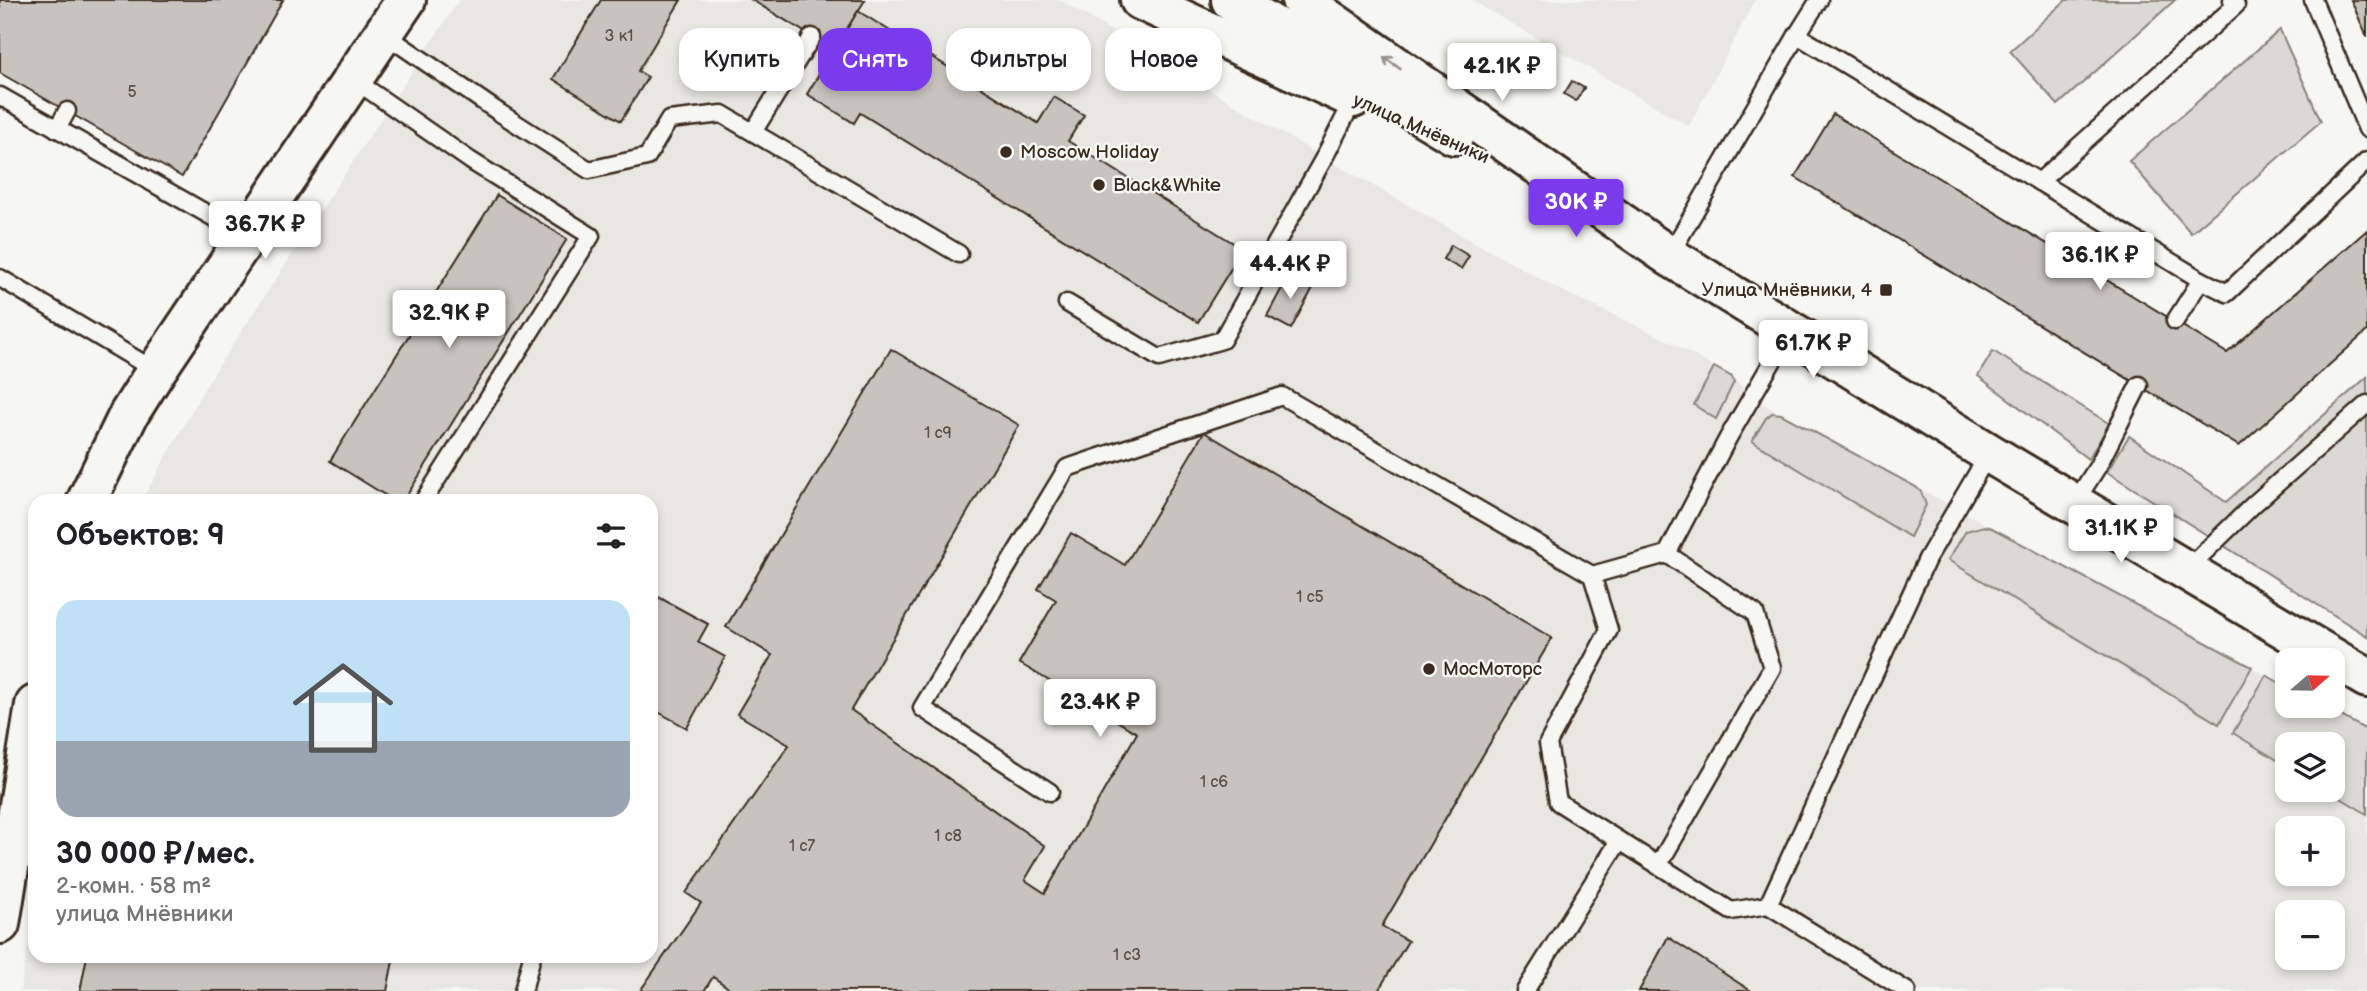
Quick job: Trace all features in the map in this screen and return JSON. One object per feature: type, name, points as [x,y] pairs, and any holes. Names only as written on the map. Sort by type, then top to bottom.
[{"type":"main road","points":[[90,494],[130,414],[156,371],[406,0]]},
{"type":"main road","name":"улица Мнёвники","points":[[1140,0],[1512,170]]},
{"type":"main road","name":"улица Мнёвники","points":[[1231,0],[1512,170],[1669,256]]},
{"type":"main road","name":"улица Мнёвники","points":[[1301,0],[1669,256],[1989,453],[2367,678]]},
{"type":"main road","points":[[0,924],[7,838],[28,738]]},
{"type":"lane","points":[[1669,256],[1819,0]]},
{"type":"lane","points":[[2039,181],[2236,5],[2232,0]]},
{"type":"lane","points":[[2313,0],[2367,129]]},
{"type":"lane","points":[[383,33],[589,170],[647,157],[669,120],[722,114],[959,254]]},
{"type":"lane","points":[[1797,35],[2201,280],[2227,293],[2367,161]]},
{"type":"lane","points":[[753,132],[812,37]]},
{"type":"lane","points":[[353,79],[471,161],[591,236],[428,494]]},
{"type":"lane","points":[[0,96],[246,236]]},
{"type":"lane","points":[[1067,303],[1159,358],[1222,340],[1354,99]]},
{"type":"lane","points":[[57,129],[67,111]]},
{"type":"lane","points":[[0,278],[156,371]]},
{"type":"lane","points":[[2175,321],[2201,280]]},
{"type":"lane","points":[[1592,575],[1667,554],[1728,438],[1790,331]]},
{"type":"lane","points":[[2074,504],[2098,466],[2140,386]]},
{"type":"lane","points":[[1050,792],[922,708],[1067,468],[1282,396],[1592,575],[1609,630],[1548,743],[1558,802],[1731,911],[1768,905],[1907,991]]},
{"type":"lane","points":[[2186,569],[2254,504],[2367,404]]},
{"type":"lane","points":[[1768,905],[1927,559],[1989,453]]},
{"type":"lane","points":[[1658,866],[1772,668],[1755,613],[1667,554]]},
{"type":"lane","points":[[1525,991],[1619,841]]},
{"type":"lane","points":[[523,991],[530,963]]},
{"type":"shaded area","points":[[459,0],[1060,0],[1107,28],[1105,91],[1212,91],[1324,158],[1556,288],[1665,339],[1732,377],[1752,398],[2275,681],[2275,718],[2345,718],[2367,730],[2367,991],[20,991],[28,945],[28,963],[658,963],[658,494],[145,494],[207,384]]},
{"type":"shaded area","points":[[1471,0],[1755,0],[1689,126]]},
{"type":"shaded area","points":[[2066,0],[2175,0],[2058,105],[2010,51]]},
{"type":"shaded area","points":[[2280,30],[2321,121],[2191,233],[2129,161]]},
{"type":"shaded area","points":[[1993,351],[2110,424],[2088,459],[1978,376]]},
{"type":"shaded area","points":[[1714,367],[1732,377],[1734,382],[1716,419],[1694,405]]},
{"type":"shaded area","points":[[2367,377],[2367,636],[2107,472],[2129,436],[2226,502]]},
{"type":"shaded area","points":[[1772,413],[1781,414],[1916,487],[1926,505],[1910,537],[1752,441]]},
{"type":"shaded area","points":[[1984,526],[2252,667],[2219,724],[1948,560],[1966,531]]},
{"type":"shaded area","points":[[2266,675],[2275,680],[2275,718],[2345,718],[2367,730],[2367,814],[2345,801],[2345,732],[2275,732],[2275,759],[2233,733]]},
{"type":"building","points":[[0,0],[283,0],[182,177],[0,73]]},
{"type":"building","points":[[601,0],[681,0],[638,71],[648,77],[621,121],[553,79]]},
{"type":"building","points":[[752,0],[865,0],[848,28],[818,28],[818,40],[804,32],[804,28],[798,28]]},
{"type":"building","points":[[2351,0],[2367,0],[2367,37]]},
{"type":"building","points":[[858,11],[885,28],[848,28]]},
{"type":"building","points":[[932,57],[946,66],[946,91],[987,91],[1038,123],[1054,97],[1084,115],[1068,141],[1243,249],[1198,322],[860,113],[854,123],[807,94],[818,76],[818,91],[932,91]]},
{"type":"building","points":[[1572,81],[1584,88],[1576,101],[1564,94]]},
{"type":"building","points":[[1833,114],[2227,353],[2367,230],[2367,331],[2239,446],[1795,177]]},
{"type":"building","points":[[497,195],[567,239],[408,494],[383,494],[330,461]]},
{"type":"building","points":[[1451,245],[1469,256],[1461,269],[1443,259]]},
{"type":"building","points":[[1290,273],[1314,286],[1291,329],[1267,316]]},
{"type":"building","points":[[891,349],[1019,425],[851,710],[1045,846],[1025,880],[1045,893],[1137,733],[1019,663],[1056,600],[1038,589],[1071,533],[1125,565],[1204,432],[1552,638],[1382,926],[1408,941],[1378,991],[733,991],[713,977],[704,991],[640,991],[701,903],[686,893],[789,745],[737,714],[772,655],[726,627]]},
{"type":"building","points":[[658,597],[708,624],[698,642],[725,657],[687,728],[658,712]]},
{"type":"building","points":[[1668,937],[1751,991],[1639,991]]},
{"type":"building","points":[[86,963],[393,963],[387,991],[80,991]]},
{"type":"place","name":"Moscow Holiday","points":[[1006,152]]},
{"type":"place","name":"Black&White","points":[[1099,185]]},
{"type":"place","name":"Улица Мнёвники, 4","points":[[1886,290]]},
{"type":"place","name":"МосМоторс","points":[[1429,669]]}]
